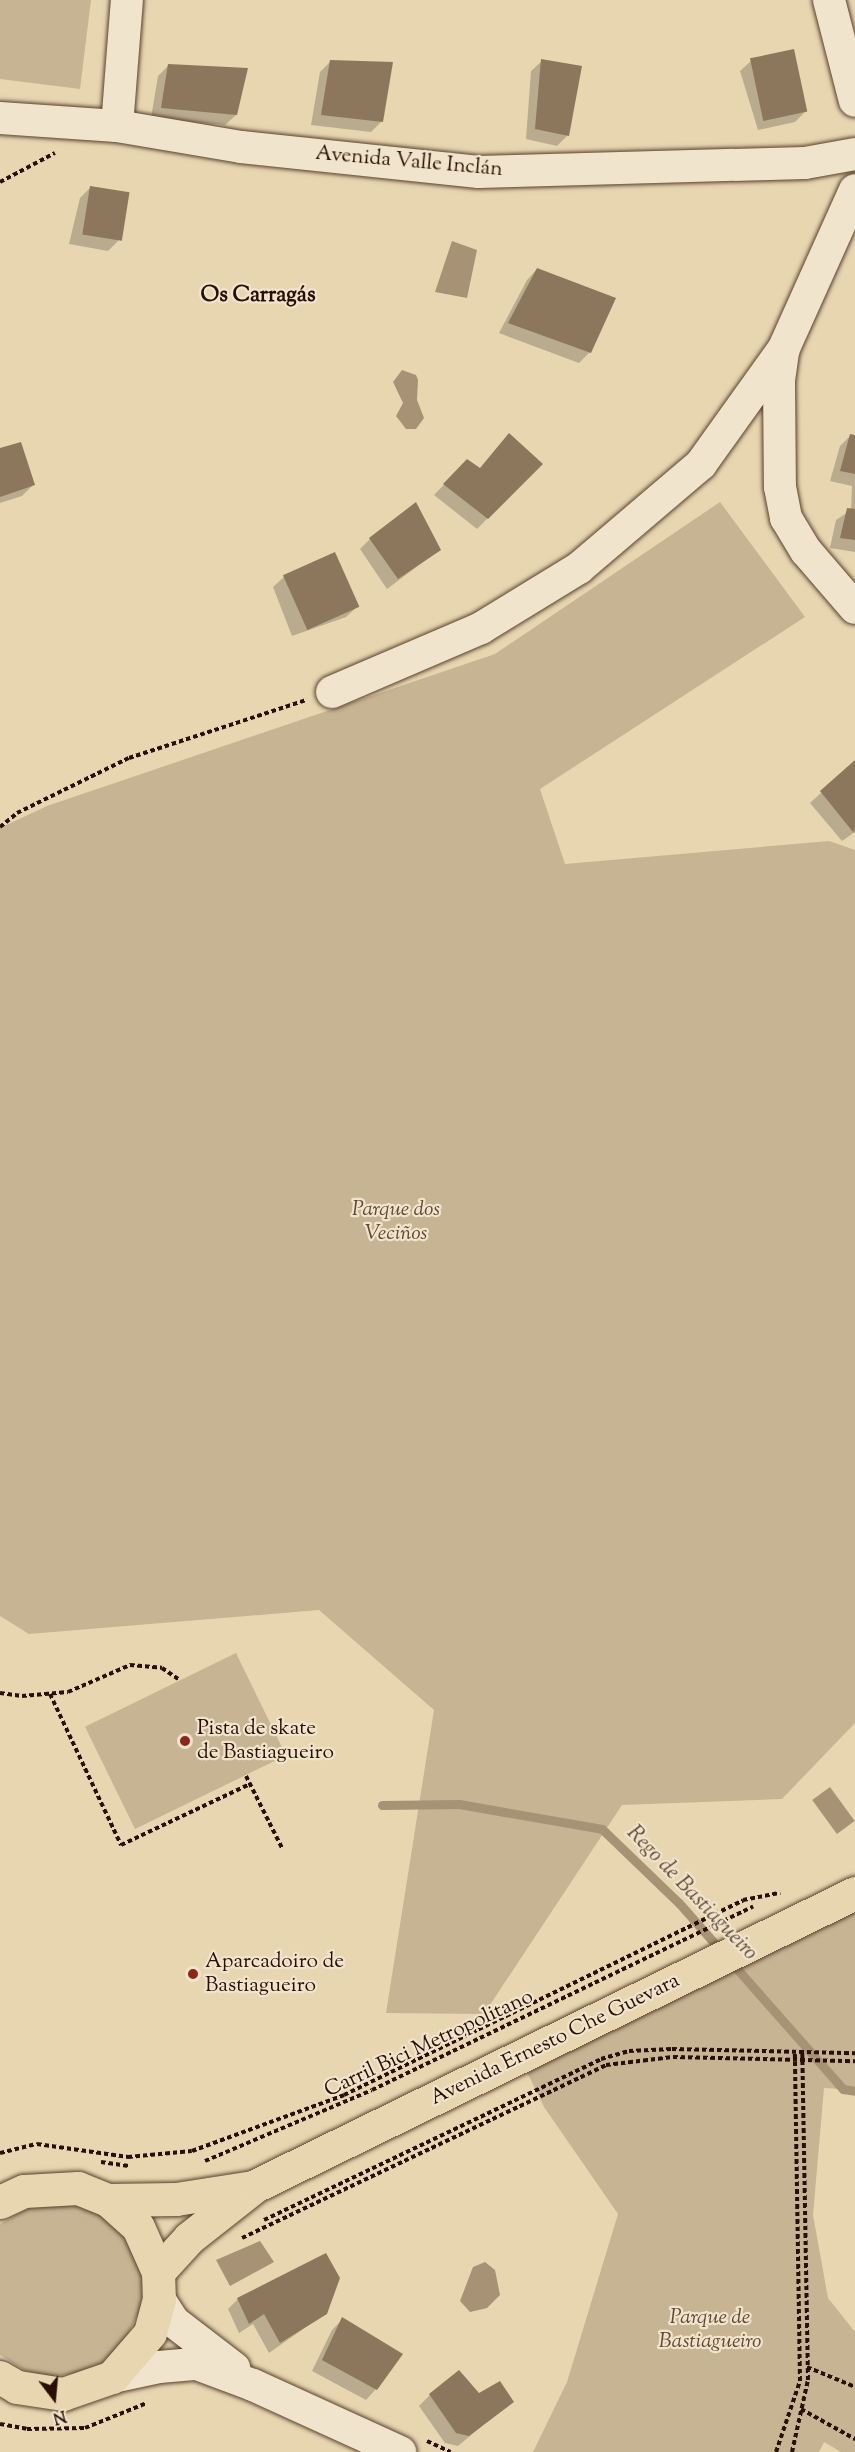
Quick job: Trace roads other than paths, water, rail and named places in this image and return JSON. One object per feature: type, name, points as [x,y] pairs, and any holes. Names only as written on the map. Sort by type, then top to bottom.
[{"type":"main road","name":"Avenida Ernesto Che Guevara","points":[[158,2286],[189,2238],[255,2186],[855,1893]]},
{"type":"main road","name":"Avenida Ernesto Che Guevara","points":[[108,2200],[176,2199],[255,2186]]},
{"type":"main road","points":[[0,2202],[24,2191],[78,2188],[108,2200],[138,2227],[158,2286],[150,2333],[112,2377],[63,2394],[17,2387],[0,2377]]},
{"type":"street","points":[[106,126],[127,0]]},
{"type":"street","points":[[829,0],[855,100]]},
{"type":"street","name":"Avenida Valle Inclán","points":[[0,118],[106,126],[241,147],[479,172],[805,163],[855,154]]},
{"type":"street","points":[[332,692],[481,628],[579,568],[701,464],[784,348],[855,190]]},
{"type":"street","points":[[784,348],[779,381],[780,488],[786,518],[806,551],[855,608]]},
{"type":"street","points":[[158,2286],[174,2322],[253,2385]]},
{"type":"street","points":[[112,2377],[159,2367],[197,2364],[253,2385],[400,2452]]},
{"type":"waterway","name":"Rego de Bastiagueiro","points":[[382,1805],[459,1804],[602,1829],[679,1903],[843,2089],[855,2091]]},
{"type":"place","name":"Pista de skate de Bastiagueiro","points":[[185,1741]]},
{"type":"place","name":"Aparcadoiro de Bastiagueiro","points":[[193,1974]]},
{"type":"district","name":"Os Carragás","points":[[258,297]]},
{"type":"park label","name":"Parque dos Veciños","points":[[396,1222]]},
{"type":"park label","name":"Parque de Bastiagueiro","points":[[710,2330]]}]
